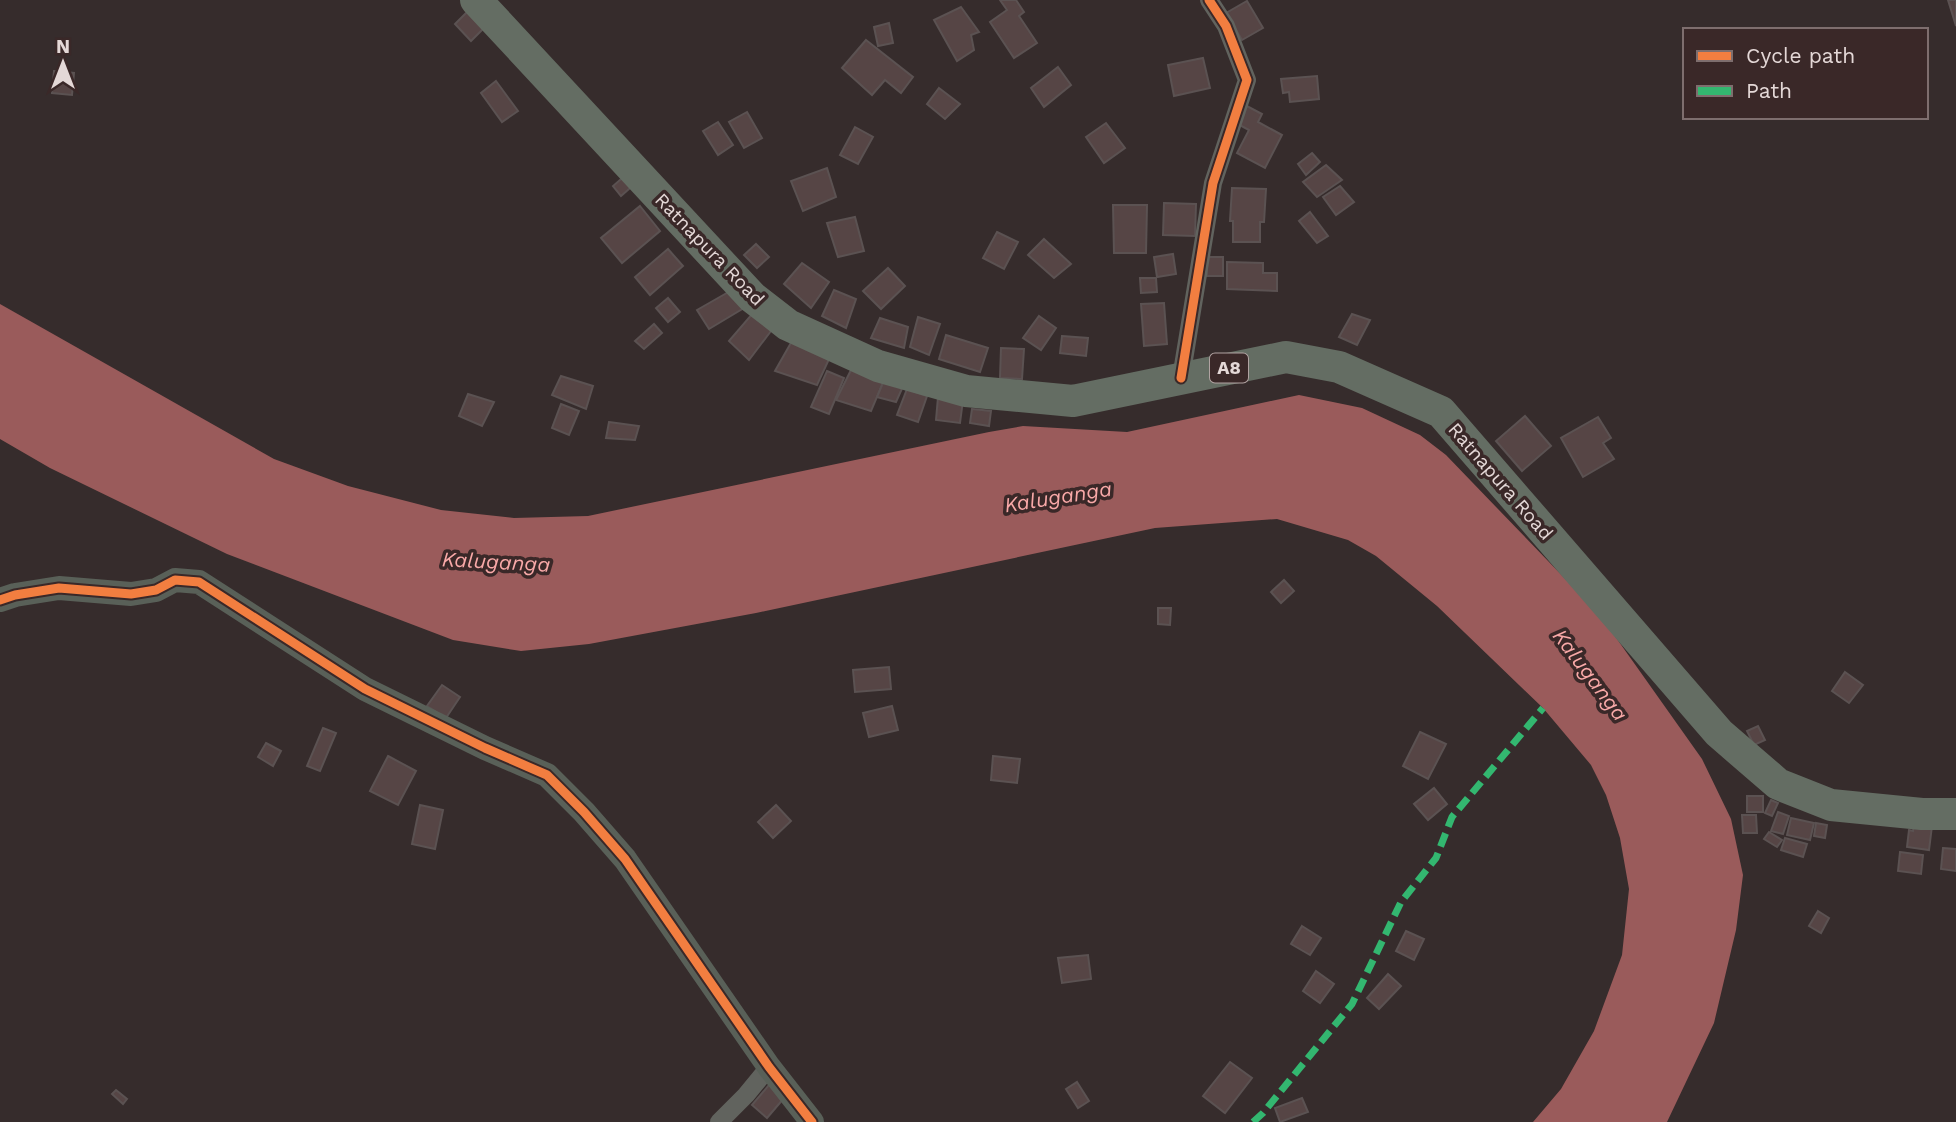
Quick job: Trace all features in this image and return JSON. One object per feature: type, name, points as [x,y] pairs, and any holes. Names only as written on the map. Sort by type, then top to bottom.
[{"type":"highway","name":"Ratnapura Road","points":[[476,0],[752,296],[788,325],[878,366],[966,391],[1073,401],[1286,356],[1339,367],[1441,412],[1719,733],[1778,783],[1831,805],[1922,814],[1956,814]]},
{"type":"street","points":[[1181,379],[1213,183],[1247,80],[1226,26],[1209,0]]},
{"type":"street","points":[[0,600],[59,588],[131,594],[156,590],[175,580],[199,582],[365,690],[547,775],[625,859],[769,1067],[812,1122]]},
{"type":"street","points":[[719,1122],[769,1067]]},
{"type":"water","name":"Kaluganga","points":[[0,304],[274,459],[348,486],[441,510],[514,518],[588,516],[1023,426],[1127,432],[1299,395],[1362,408],[1420,435],[1446,455],[1600,615],[1702,759],[1731,819],[1743,875],[1736,930],[1714,1023],[1667,1122],[1533,1122],[1561,1089],[1594,1031],[1622,955],[1629,889],[1620,838],[1606,795],[1591,765],[1543,708],[1437,606],[1376,556],[1348,540],[1277,519],[1155,528],[756,613],[589,644],[521,651],[453,640],[227,554],[50,468],[0,439]]},
{"type":"building","points":[[1000,0],[1016,0],[1024,12],[1019,16],[1037,43],[1014,58],[990,22],[1007,10]]},
{"type":"building","points":[[1948,0],[1956,0],[1956,26]]},
{"type":"building","points":[[1247,1],[1263,28],[1242,40],[1226,13]]},
{"type":"building","points":[[961,7],[979,32],[971,35],[974,50],[957,61],[934,20]]},
{"type":"building","points":[[467,12],[483,29],[471,41],[455,24]]},
{"type":"building","points":[[889,23],[893,43],[878,46],[874,27]]},
{"type":"building","points":[[866,40],[913,77],[901,93],[885,80],[872,95],[842,68]]},
{"type":"building","points":[[1203,58],[1210,88],[1174,96],[1168,65]]},
{"type":"building","points":[[1058,67],[1071,85],[1044,107],[1031,88]]},
{"type":"building","points":[[54,71],[74,73],[72,95],[52,93]]},
{"type":"building","points":[[1317,76],[1319,99],[1290,102],[1289,92],[1283,93],[1281,79]]},
{"type":"building","points":[[496,81],[518,111],[502,122],[481,93]]},
{"type":"building","points":[[939,88],[960,104],[945,119],[927,104]]},
{"type":"building","points":[[1243,104],[1262,114],[1258,122],[1282,135],[1265,168],[1237,153],[1249,130],[1234,122]]},
{"type":"building","points":[[747,112],[762,138],[744,148],[729,122]]},
{"type":"building","points":[[718,122],[733,145],[718,155],[703,131]]},
{"type":"building","points":[[1106,123],[1125,148],[1104,163],[1086,137]]},
{"type":"building","points":[[855,127],[873,137],[858,164],[840,155]]},
{"type":"building","points":[[1312,153],[1320,162],[1306,175],[1298,164]]},
{"type":"building","points":[[1326,165],[1342,180],[1317,197],[1303,182]]},
{"type":"building","points":[[827,168],[836,197],[803,211],[791,181]]},
{"type":"building","points":[[629,172],[638,181],[621,196],[613,186]]},
{"type":"building","points":[[1340,186],[1354,202],[1336,215],[1323,197]]},
{"type":"building","points":[[1232,188],[1266,189],[1264,222],[1260,222],[1260,242],[1233,242],[1233,221],[1230,221]]},
{"type":"building","points":[[1164,203],[1196,204],[1195,236],[1163,235]]},
{"type":"building","points":[[1113,205],[1147,205],[1146,253],[1114,253]]},
{"type":"building","points":[[640,206],[660,231],[622,263],[601,238]]},
{"type":"building","points":[[1310,212],[1328,236],[1317,243],[1299,221]]},
{"type":"building","points":[[855,217],[864,251],[838,257],[827,223]]},
{"type":"building","points":[[997,232],[1018,242],[1004,269],[983,258]]},
{"type":"building","points":[[1044,239],[1071,264],[1054,278],[1028,255]]},
{"type":"building","points":[[756,244],[769,257],[757,268],[744,255]]},
{"type":"building","points":[[668,249],[683,266],[650,295],[635,277]]},
{"type":"building","points":[[1173,254],[1176,274],[1157,277],[1154,257]]},
{"type":"building","points":[[1206,257],[1223,257],[1223,276],[1207,276]]},
{"type":"building","points":[[1227,262],[1263,263],[1263,273],[1277,273],[1277,291],[1227,289]]},
{"type":"building","points":[[802,263],[829,282],[811,308],[784,284]]},
{"type":"building","points":[[888,268],[905,286],[881,309],[863,291]]},
{"type":"building","points":[[1140,278],[1156,278],[1157,292],[1141,293]]},
{"type":"building","points":[[732,290],[744,308],[709,329],[697,310]]},
{"type":"building","points":[[834,290],[856,299],[846,328],[822,316]]},
{"type":"building","points":[[668,298],[680,312],[668,322],[656,308]]},
{"type":"building","points":[[1164,303],[1167,344],[1144,346],[1141,304]]},
{"type":"building","points":[[753,313],[774,327],[749,360],[729,341]]},
{"type":"building","points":[[1352,314],[1370,320],[1357,345],[1339,337]]},
{"type":"building","points":[[1039,316],[1056,328],[1041,350],[1023,338]]},
{"type":"building","points":[[918,317],[940,324],[929,355],[910,347]]},
{"type":"building","points":[[880,318],[908,327],[904,348],[871,338]]},
{"type":"building","points":[[654,324],[662,333],[644,349],[635,341]]},
{"type":"building","points":[[946,335],[988,348],[980,372],[939,359]]},
{"type":"building","points":[[1062,336],[1088,338],[1086,356],[1060,353]]},
{"type":"building","points":[[792,341],[830,357],[817,385],[775,371]]},
{"type":"building","points":[[1001,348],[1024,349],[1022,379],[1000,378]]},
{"type":"building","points":[[852,368],[885,378],[871,411],[836,400]]},
{"type":"building","points":[[827,371],[844,378],[829,414],[811,407]]},
{"type":"building","points":[[561,376],[593,386],[586,409],[552,395]]},
{"type":"building","points":[[885,378],[904,384],[896,402],[877,397]]},
{"type":"building","points":[[907,389],[927,396],[918,422],[897,415]]},
{"type":"building","points":[[468,394],[494,402],[482,426],[459,416]]},
{"type":"building","points":[[938,397],[963,400],[960,423],[936,420]]},
{"type":"building","points":[[561,404],[579,411],[569,435],[552,428]]},
{"type":"building","points":[[972,409],[991,411],[989,426],[970,423]]},
{"type":"building","points":[[1525,416],[1551,446],[1522,471],[1496,441]]},
{"type":"building","points":[[1598,417],[1611,438],[1603,443],[1614,459],[1583,477],[1561,438]]},
{"type":"building","points":[[609,422],[639,426],[635,440],[606,438]]},
{"type":"building","points":[[1284,580],[1294,591],[1281,603],[1271,592]]},
{"type":"building","points":[[1158,608],[1171,608],[1170,625],[1158,624]]},
{"type":"building","points":[[889,667],[891,689],[855,692],[853,670]]},
{"type":"building","points":[[1845,672],[1863,685],[1849,703],[1832,691]]},
{"type":"building","points":[[442,685],[460,697],[446,718],[427,706]]},
{"type":"building","points":[[892,706],[898,730],[869,737],[863,713]]},
{"type":"building","points":[[1758,726],[1765,740],[1754,745],[1747,731]]},
{"type":"building","points":[[323,728],[336,733],[320,771],[307,766]]},
{"type":"building","points":[[1420,732],[1446,744],[1428,779],[1403,766]]},
{"type":"building","points":[[266,743],[281,751],[273,766],[258,757]]},
{"type":"building","points":[[388,756],[416,771],[398,805],[370,791]]},
{"type":"building","points":[[993,756],[1020,759],[1017,783],[991,780]]},
{"type":"building","points":[[1434,788],[1447,804],[1428,820],[1414,804]]},
{"type":"building","points":[[1747,796],[1763,796],[1763,812],[1747,812]]},
{"type":"building","points":[[1771,800],[1778,803],[1772,816],[1765,813]]},
{"type":"building","points":[[420,805],[443,810],[435,849],[412,844]]},
{"type":"building","points":[[776,805],[791,821],[773,838],[758,822]]},
{"type":"building","points":[[1778,812],[1789,816],[1783,834],[1771,831]]},
{"type":"building","points":[[1742,815],[1756,815],[1757,833],[1743,833]]},
{"type":"building","points":[[1791,818],[1814,823],[1810,840],[1787,835]]},
{"type":"building","points":[[1816,823],[1827,825],[1825,838],[1814,836]]},
{"type":"building","points":[[1914,824],[1932,826],[1929,850],[1907,847],[1909,830],[1913,831]]},
{"type":"building","points":[[1769,832],[1782,840],[1777,847],[1764,839]]},
{"type":"building","points":[[1785,838],[1807,844],[1803,857],[1781,850]]},
{"type":"building","points":[[1943,848],[1956,849],[1956,871],[1941,869]]},
{"type":"building","points":[[1900,852],[1923,855],[1921,874],[1898,871]]},
{"type":"building","points":[[1818,911],[1829,918],[1821,933],[1809,926]]},
{"type":"building","points":[[1302,926],[1321,938],[1310,955],[1291,944]]},
{"type":"building","points":[[1406,931],[1424,939],[1414,960],[1396,951]]},
{"type":"building","points":[[1088,955],[1091,979],[1062,983],[1058,958]]},
{"type":"building","points":[[1316,971],[1334,984],[1320,1003],[1303,991]]},
{"type":"building","points":[[1388,974],[1401,986],[1379,1009],[1367,998]]},
{"type":"building","points":[[1230,1062],[1252,1078],[1225,1113],[1203,1096]]},
{"type":"building","points":[[1077,1082],[1089,1101],[1078,1108],[1066,1089]]},
{"type":"building","points":[[769,1085],[784,1098],[767,1118],[752,1105]]},
{"type":"building","points":[[116,1090],[127,1099],[123,1104],[112,1094]]},
{"type":"building","points":[[1302,1098],[1308,1112],[1280,1122],[1275,1108]]},
{"type":"marked path","points":[[1253,1122],[1352,1004],[1401,902],[1436,858],[1452,817],[1543,708]]},
{"type":"cycle path","points":[[1181,378],[1213,183],[1247,80],[1226,26],[1209,0]]},
{"type":"cycle path","points":[[0,600],[59,588],[131,594],[156,590],[175,580],[199,582],[365,689],[547,775],[625,859],[769,1067],[812,1122]]}]
